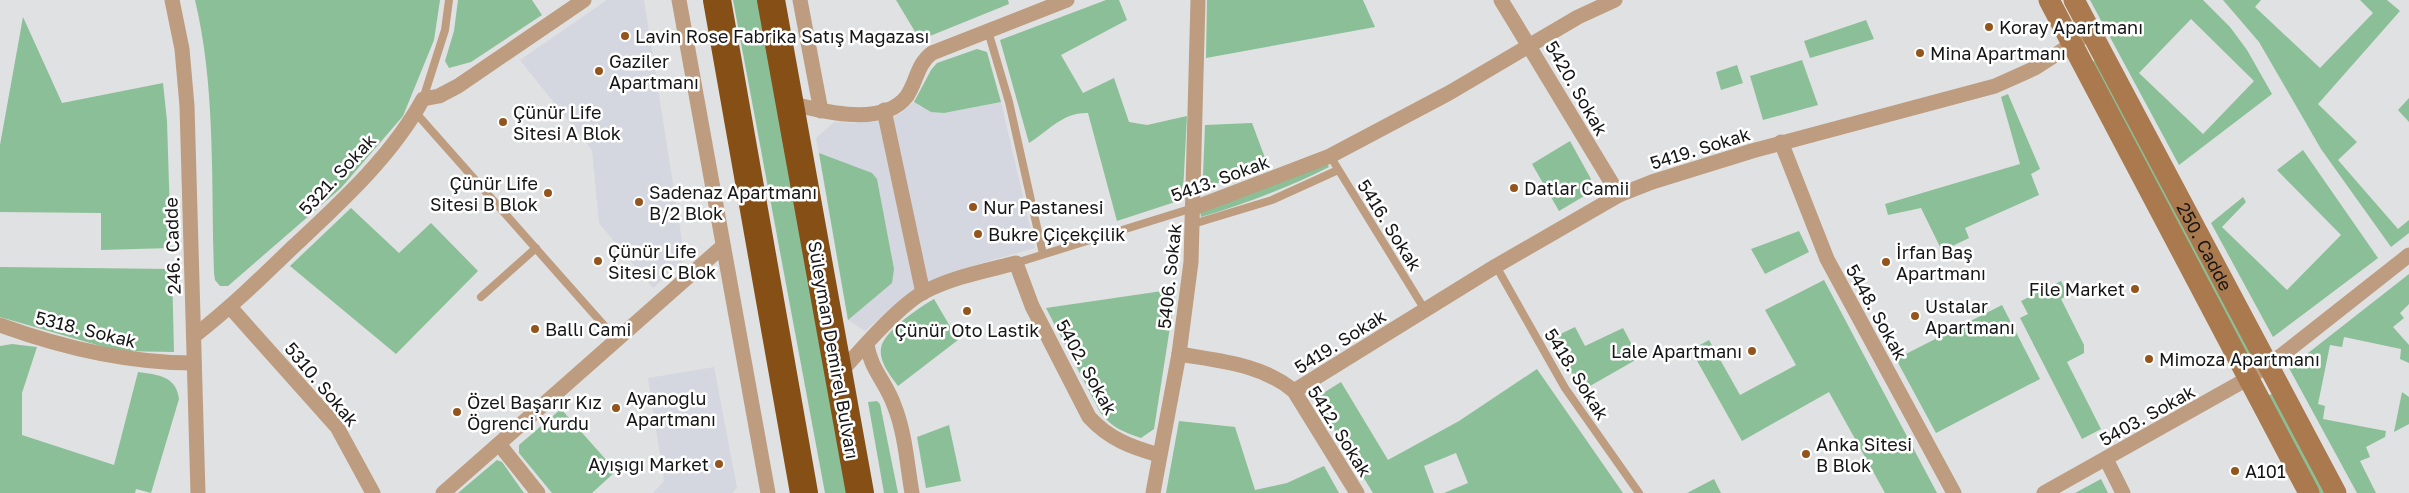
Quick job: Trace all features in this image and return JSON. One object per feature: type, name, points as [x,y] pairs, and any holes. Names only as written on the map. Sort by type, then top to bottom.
[{"type":"highway","points":[[717,0],[804,493]]},
{"type":"highway","name":"Süleyman Demirel Bulvarı","points":[[771,0],[860,493]]},
{"type":"street","name":"246. Cadde","points":[[172,0],[182,49],[187,106],[198,493]]},
{"type":"street","points":[[423,99],[439,96],[458,86],[584,0]]},
{"type":"street","points":[[680,0],[768,493]]},
{"type":"street","points":[[800,0],[821,111]]},
{"type":"street","points":[[789,103],[821,111],[844,114],[884,110],[895,105],[908,94],[925,58],[940,49],[1067,0]]},
{"type":"street","name":"5406. Sokak","points":[[1153,493],[1179,354],[1190,270],[1194,224],[1198,0]]},
{"type":"street","name":"5420. Sokak","points":[[1501,0],[1619,195]]},
{"type":"street","name":"5413. Sokak","points":[[1194,208],[1330,156],[1450,93],[1572,21],[1615,0]]},
{"type":"street","name":"250. Cadde","points":[[2049,0],[2247,379],[2309,493]]},
{"type":"street","name":"250. Cadde","points":[[2074,0],[2336,493]]},
{"type":"street","name":"5419. Sokak","points":[[1294,391],[1496,266],[1619,195],[1686,170],[1781,142],[1988,89],[2035,68],[2090,32]]},
{"type":"street","name":"5321. Sokak","points":[[194,336],[230,307],[336,206],[376,162],[423,99]]},
{"type":"street","points":[[884,110],[922,293]]},
{"type":"street","name":"5448. Sokak","points":[[1781,142],[1827,259],[1954,493]]},
{"type":"street","points":[[443,493],[723,246]]},
{"type":"street","name":"5403. Sokak","points":[[2044,493],[2247,379],[2268,365],[2409,255]]},
{"type":"street","name":"5413. Sokak","points":[[838,375],[905,307],[922,293],[945,283],[1016,262]]},
{"type":"street","name":"5402. Sokak","points":[[1016,262],[1032,306],[1089,418],[1102,432],[1122,442],[1159,455]]},
{"type":"street","name":"5310. Sokak","points":[[230,307],[333,422],[374,493]]},
{"type":"street","name":"5318. Sokak","points":[[0,325],[117,359],[162,363],[194,363]]},
{"type":"street","points":[[867,345],[872,367],[888,391],[897,412],[912,493]]},
{"type":"street","name":"5412. Sokak","points":[[1179,354],[1234,363],[1264,372],[1281,380],[1294,391],[1357,493]]},
{"type":"street","points":[[499,444],[538,493]]},
{"type":"street","points":[[2106,459],[2123,493]]},
{"type":"lane","name":"5321. Sokak","points":[[423,99],[445,30],[449,0]]},
{"type":"lane","points":[[988,30],[1009,102],[1043,254]]},
{"type":"lane","points":[[415,112],[616,339]]},
{"type":"lane","name":"5416. Sokak","points":[[1330,156],[1425,310]]},
{"type":"lane","points":[[1194,224],[1272,200],[1338,170]]},
{"type":"lane","name":"5413. Sokak","points":[[1016,262],[1194,208]]},
{"type":"lane","points":[[481,297],[536,248]]},
{"type":"lane","name":"5418. Sokak","points":[[1496,266],[1565,388],[1639,493]]},
{"type":"shaded area","points":[[607,0],[644,0],[685,260],[653,288],[599,223],[592,150],[520,60]]},
{"type":"shaded area","points":[[914,102],[921,107],[944,113],[1001,102],[1035,248],[968,267],[935,280],[905,296],[865,331],[848,320],[816,138],[834,122],[855,123],[889,118],[901,113]]},
{"type":"shaded area","points":[[714,367],[737,488],[732,493],[653,493],[664,481],[648,378]]},
{"type":"green space","points":[[195,0],[440,0],[434,40],[403,116],[341,188],[228,286],[220,286],[215,280],[214,273],[209,101],[202,33]]},
{"type":"green space","points":[[458,0],[532,0],[542,15],[471,62],[449,68],[445,61],[454,31]]},
{"type":"green space","points":[[733,0],[759,0],[848,493],[825,493]]},
{"type":"green space","points":[[896,0],[1008,0],[1009,4],[920,40]]},
{"type":"green space","points":[[1106,0],[1119,0],[1127,20],[1061,55],[1083,93],[1114,78],[1129,122],[1147,125],[1187,116],[1183,192],[1175,202],[1117,221],[1088,113],[1063,119],[1029,143],[1000,40]]},
{"type":"green space","points":[[1207,0],[1363,0],[1375,27],[1206,58]]},
{"type":"green space","points":[[2090,0],[2203,0],[2230,27],[2247,50],[2272,94],[2179,165]],"holes":[[[2191,19],[2254,81],[2203,134],[2139,73]]]},
{"type":"green space","points":[[2223,0],[2261,0],[2255,7],[2320,68],[2373,13],[2360,0],[2387,0],[2400,11],[2318,104],[2357,142],[2338,160],[2398,229],[2409,220],[2409,233],[2391,247],[2321,149],[2259,42]]},
{"type":"green space","points":[[23,17],[62,103],[163,83],[167,121],[171,248],[101,250],[101,213],[0,212],[0,145]]},
{"type":"green space","points":[[1866,20],[1874,39],[1810,58],[1804,41]]},
{"type":"green space","points":[[977,49],[987,52],[1001,102],[944,113],[931,112],[914,102],[931,70],[937,63]]},
{"type":"green space","points":[[1802,60],[1818,105],[1763,120],[1750,76]]},
{"type":"green space","points":[[2097,60],[2256,361],[2249,364],[2090,63]]},
{"type":"green space","points":[[1737,65],[1743,83],[1721,90],[1716,72]]},
{"type":"green space","points":[[2008,94],[2040,169],[2031,174],[2039,195],[1965,228],[1969,238],[1942,251],[1921,208],[1888,215],[1885,204],[2020,164],[2001,97]]},
{"type":"green space","points":[[2409,98],[2409,122],[2398,110]]},
{"type":"green space","points":[[1252,123],[1268,166],[1219,183],[1206,183],[1203,176],[1205,125]]},
{"type":"green space","points":[[1570,141],[1591,179],[1586,195],[1559,211],[1532,164]]},
{"type":"green space","points":[[2303,150],[2378,258],[2273,337],[2211,223],[2243,197],[2246,202],[2222,227],[2287,290],[2341,235],[2277,170]]},
{"type":"green space","points":[[819,153],[872,173],[877,179],[894,269],[892,283],[848,320]]},
{"type":"green space","points":[[1327,163],[1329,167],[1282,189],[1201,217],[1200,211]]},
{"type":"green space","points":[[351,208],[399,253],[431,223],[478,271],[396,354],[290,266]]},
{"type":"green space","points":[[1799,231],[1809,252],[1765,274],[1751,249]]},
{"type":"green space","points":[[0,267],[172,269],[174,352],[118,351],[0,317]]},
{"type":"green space","points":[[2409,274],[2409,304],[2400,313],[2404,318],[2393,327],[2409,345],[2409,363],[2400,359],[2401,349],[2344,337],[2342,347],[2330,345],[2318,404],[2325,406],[2323,419],[2386,431],[2385,437],[2366,447],[2370,457],[2360,461],[2376,493],[2357,493],[2289,368]]},
{"type":"green space","points":[[1824,280],[1937,493],[1885,493],[1829,392],[1742,441],[1691,350],[1709,340],[1740,395],[1796,365],[1765,310]]},
{"type":"green space","points":[[2061,281],[2068,295],[2061,299],[2084,345],[2084,353],[2067,362],[2101,429],[2082,439],[2020,318],[2028,314],[2021,301]]},
{"type":"green space","points":[[1176,289],[1154,429],[1141,438],[1118,428],[1100,412],[1046,308]]},
{"type":"green space","points":[[934,299],[958,340],[898,386],[882,358],[881,348],[883,342],[903,320]]},
{"type":"green space","points":[[2002,305],[2040,379],[1936,433],[1896,359]]},
{"type":"green space","points":[[1575,327],[1585,346],[1623,328],[1639,358],[1583,390],[1550,339]]},
{"type":"green space","points":[[12,344],[37,347],[22,393],[22,435],[114,465],[138,372],[159,376],[174,385],[179,399],[151,493],[136,489],[135,493],[0,493],[0,346]]},
{"type":"green space","points":[[1537,369],[1623,493],[1444,493],[1468,483],[1456,453],[1424,466],[1434,493],[1373,493],[1321,408],[1320,395],[1341,382],[1388,460],[1459,421]]},
{"type":"green space","points":[[2402,392],[2409,397],[2409,424],[2394,432]]},
{"type":"green space","points":[[2274,393],[2327,493],[2319,493],[2267,396]]},
{"type":"green space","points":[[877,401],[880,404],[898,493],[884,493],[868,402]]},
{"type":"green space","points":[[561,409],[616,471],[592,493],[552,493],[519,453],[519,445]]},
{"type":"green space","points":[[1179,421],[1235,427],[1255,490],[1287,483],[1324,466],[1339,493],[1166,493]]},
{"type":"green space","points":[[949,425],[961,481],[926,488],[917,437]]},
{"type":"green space","points":[[497,460],[502,462],[524,493],[458,493]]},
{"type":"green space","points":[[1714,479],[1721,493],[1687,493]]},
{"type":"green space","points":[[2101,479],[2108,493],[2075,493]]},
{"type":"place","name":"Koray Apartmanı","points":[[1989,27]]},
{"type":"place","name":"Lavin Rose Fabrika Satış Mağazası","points":[[625,36]]},
{"type":"place","name":"Mina Apartmanı","points":[[1920,53]]},
{"type":"place","name":"Gaziler Apartmanı","points":[[599,71]]},
{"type":"place","name":"Çünür Life Sitesi A Blok","points":[[503,122]]},
{"type":"place","name":"Datlar Camii","points":[[1514,188]]},
{"type":"place","name":"Çünür Life Sitesi B Blok","points":[[548,193]]},
{"type":"place","name":"Sadenaz Apartmanı B/2 Blok","points":[[639,202]]},
{"type":"place","name":"Nur Pastanesi","points":[[973,207]]},
{"type":"place","name":"Bukre Çiçekçilik","points":[[978,234]]},
{"type":"place","name":"Çünür Life Sitesi C Blok","points":[[598,261]]},
{"type":"place","name":"İrfan Baş Apartmanı","points":[[1886,262]]},
{"type":"place","name":"File Market","points":[[2135,289]]},
{"type":"place","name":"Çünür Oto Lastik","points":[[967,311]]},
{"type":"place","name":"Ustalar Apartmanı","points":[[1915,316]]},
{"type":"place","name":"Ballı Cami","points":[[535,329]]},
{"type":"place","name":"Lale Apartmanı","points":[[1752,351]]},
{"type":"place","name":"Mimoza Apartmanı","points":[[2149,359]]},
{"type":"place","name":"Ayanoğlu Apartmanı","points":[[616,408]]},
{"type":"place","name":"Özel Başarır Kız Öğrenci Yurdu","points":[[457,412]]},
{"type":"place","name":"Anka Sitesi B Blok","points":[[1806,454]]},
{"type":"place","name":"Ayışığı Market","points":[[719,464]]},
{"type":"place","name":"A101","points":[[2235,471]]}]
